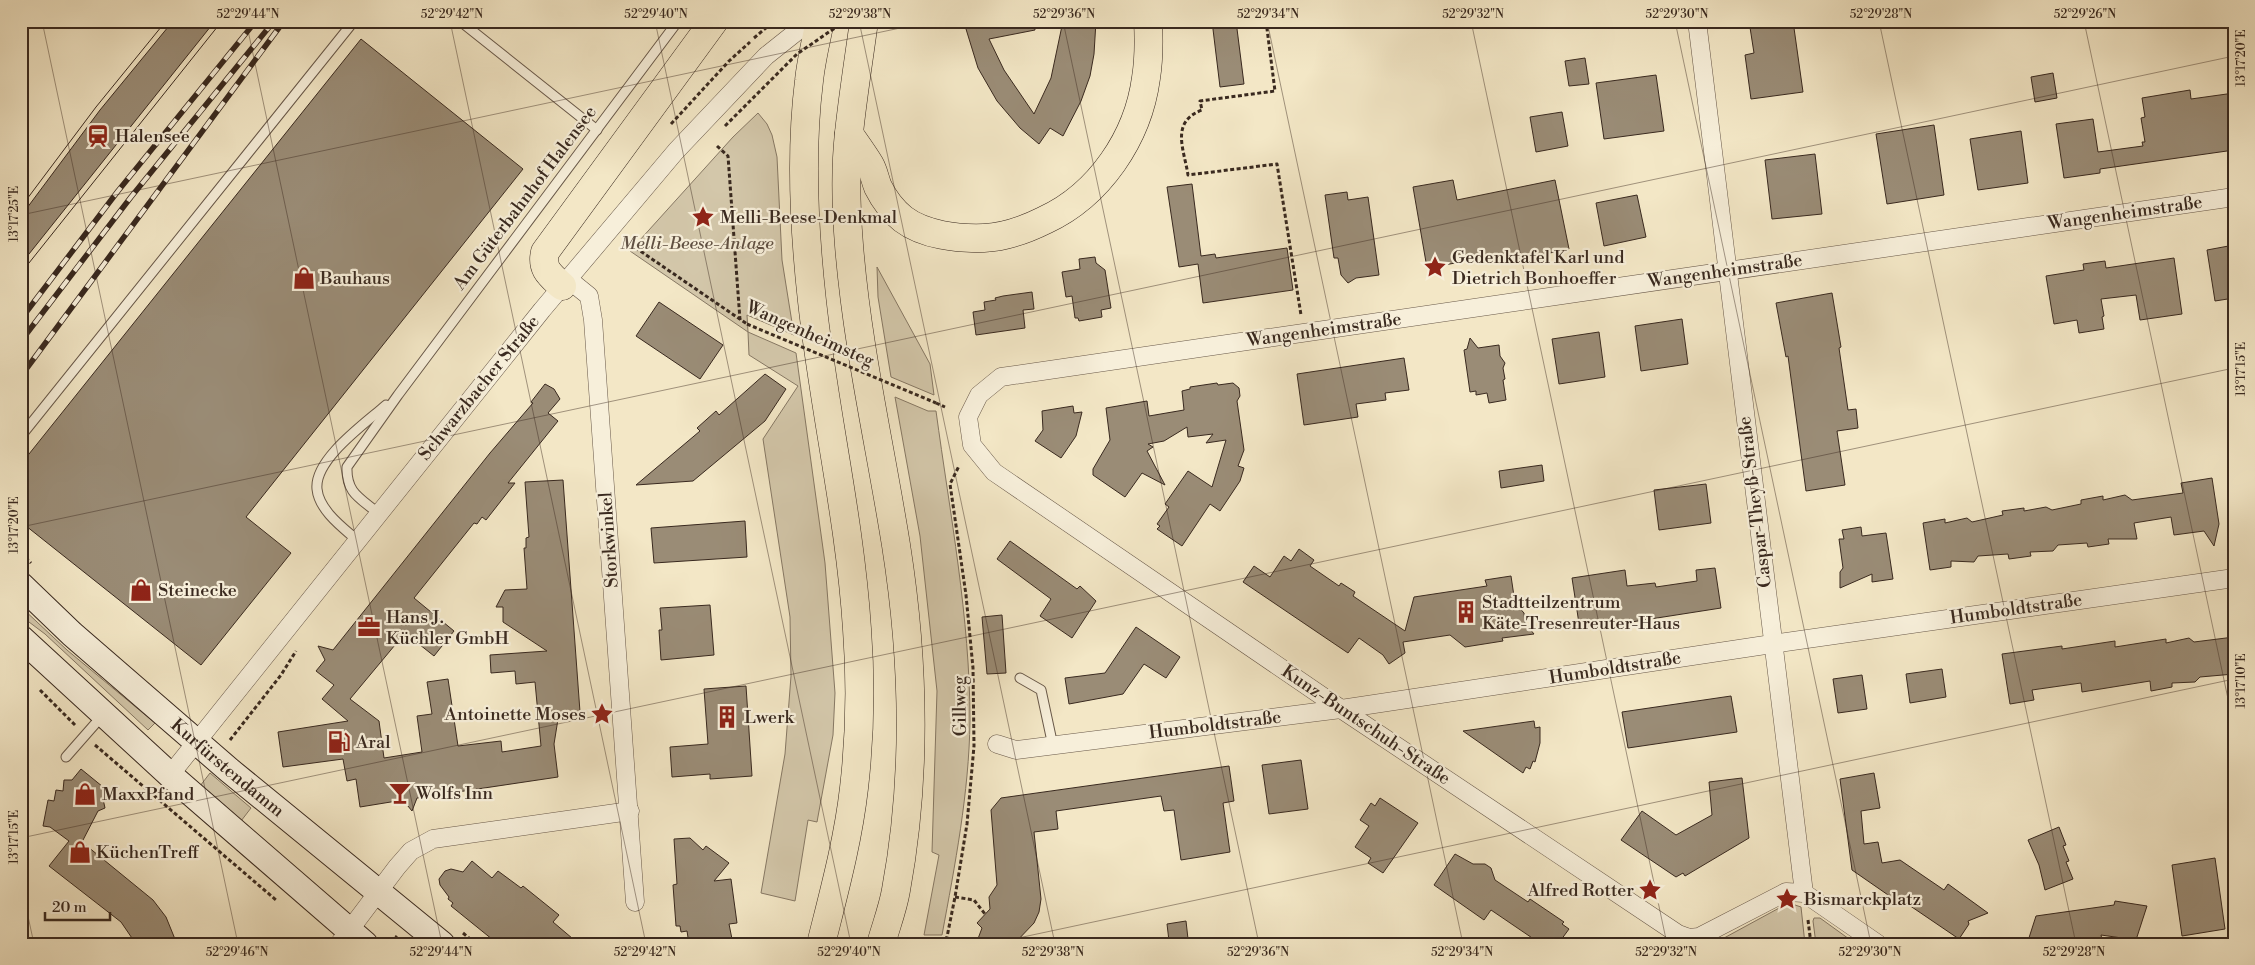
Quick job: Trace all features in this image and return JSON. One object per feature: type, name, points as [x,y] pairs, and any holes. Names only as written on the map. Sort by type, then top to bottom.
[{"type":"highway","points":[[565,282],[545,271],[545,252],[714,21]]},
{"type":"highway","points":[[820,21],[809,82],[806,129],[804,194],[807,248],[812,301],[850,556],[857,630],[859,714],[854,788],[840,870],[822,944]]},
{"type":"highway","points":[[864,21],[848,134],[847,191],[854,295],[872,415],[896,546],[906,623],[911,716],[909,798],[896,892],[881,944]]},
{"type":"highway","points":[[848,134],[871,167],[878,186],[888,204],[904,220],[922,229],[967,239],[998,238],[1023,230],[1064,212],[1083,197],[1117,157],[1134,122],[1146,80],[1148,21]]},
{"type":"main road","name":"Kurfürstendamm","points":[[21,585],[72,634],[197,741],[442,944]]},
{"type":"main road","points":[[21,638],[351,939]]},
{"type":"street","name":"Schwarzbacher Straße","points":[[170,775],[565,282],[676,150],[766,56],[810,21]]},
{"type":"street","name":"Caspar-Theyß-Straße","points":[[1697,21],[1804,893]]},
{"type":"street","name":"Wangenheimstraße","points":[[968,417],[979,394],[1001,377],[2234,197]]},
{"type":"street","name":"Storkwinkel","points":[[565,282],[588,296],[593,320],[636,902]]},
{"type":"street","name":"Kunz-Buntschuh-Straße","points":[[968,417],[972,445],[994,472],[1341,709],[1684,937],[1699,937],[1786,892],[1804,893]]},
{"type":"street","name":"Humboldtstraße","points":[[997,744],[1016,750],[1341,709],[1772,644],[2234,578]]},
{"type":"street","points":[[351,939],[378,892],[411,851],[433,839],[630,811]]},
{"type":"street","points":[[1804,893],[1878,944]]},
{"type":"lane","points":[[21,436],[354,21]]},
{"type":"lane","points":[[460,21],[597,130]]},
{"type":"lane","name":"Am Güterbahnhof Halensee","points":[[378,513],[354,493],[346,481],[347,467],[398,395],[678,21]]},
{"type":"lane","name":"Am Güterbahnhof Halensee","points":[[357,540],[334,519],[323,505],[317,490],[320,472],[340,446],[398,395]]},
{"type":"lane","points":[[1020,678],[1041,690],[1053,746]]},
{"type":"lane","points":[[66,757],[103,714]]},
{"type":"path","points":[[699,92],[729,61],[774,21]]},
{"type":"path","points":[[725,126],[797,54],[845,21]]},
{"type":"path","points":[[1266,21],[1275,91],[1200,101],[1202,110],[1191,114],[1184,121],[1181,131],[1188,175],[1277,164],[1301,315]]},
{"type":"path","points":[[717,146],[728,156],[740,320]]},
{"type":"path","name":"Wangenheimsteg","points":[[630,244],[747,324],[945,407]]},
{"type":"path","name":"Gillweg","points":[[940,944],[947,937],[968,824],[974,746],[973,668],[966,595],[950,484],[960,466]]},
{"type":"path","points":[[174,815],[282,905]]},
{"type":"path","points":[[955,898],[974,900],[985,914]]},
{"type":"path","points":[[1810,914],[1808,920],[1811,944]]},
{"type":"path","points":[[616,937],[616,944]]},
{"type":"green space","name":"Melli-Beese-Anlage","points":[[758,113],[767,124],[772,135],[777,157],[782,260],[794,335],[747,315],[748,332],[630,251],[733,137]]},
{"type":"green space","points":[[877,267],[930,364],[934,395],[891,377],[878,297]]},
{"type":"green space","points":[[748,332],[796,353],[825,563],[835,693],[833,735],[817,822],[808,820],[795,901],[761,893],[785,754],[791,676],[790,617],[763,439],[798,386],[749,355]]},
{"type":"green space","points":[[895,397],[928,411],[936,411],[967,644],[970,721],[967,775],[961,829],[942,935],[924,935],[939,855],[932,852],[937,691],[920,536]]},
{"type":"green space","points":[[21,607],[67,650],[155,723],[148,730],[45,634],[21,616]]},
{"type":"green space","points":[[210,773],[251,808],[241,821],[200,786]]},
{"type":"green space","points":[[1795,905],[1801,907],[1805,944],[1713,944],[1781,907]]},
{"type":"green space","points":[[1814,918],[1820,918],[1856,944],[1816,944]]},
{"type":"building","points":[[173,21],[215,21],[21,264],[21,216],[100,110]]},
{"type":"building","points":[[980,21],[1034,21],[1035,30],[989,39],[1004,70],[1034,114],[1051,78],[1063,21],[1096,21],[1094,54],[1090,76],[1081,101],[1063,136],[1050,128],[1039,144],[1020,128],[997,101],[978,68],[966,29]]},
{"type":"building","points":[[1212,21],[1236,21],[1244,84],[1220,87]]},
{"type":"building","points":[[1749,21],[1793,21],[1803,92],[1751,99],[1745,55],[1754,53]]},
{"type":"building","name":"Bauhaus","points":[[361,39],[523,169],[246,517],[291,553],[201,665],[21,522],[21,464]]},
{"type":"building","points":[[1585,58],[1589,84],[1569,86],[1565,61]]},
{"type":"building","points":[[2053,73],[2057,98],[2035,102],[2031,77]]},
{"type":"building","points":[[1656,75],[1664,131],[1604,139],[1596,83]]},
{"type":"building","points":[[2190,90],[2191,99],[2234,93],[2234,150],[2100,169],[2100,173],[2064,178],[2056,124],[2093,119],[2098,152],[2143,146],[2142,142],[2145,142],[2141,118],[2145,117],[2142,98]]},
{"type":"building","points":[[1562,112],[1568,146],[1536,152],[1530,117]]},
{"type":"building","points":[[1934,125],[1944,195],[1887,204],[1876,134]]},
{"type":"building","points":[[2021,131],[2028,183],[1978,190],[1970,139]]},
{"type":"building","points":[[1815,154],[1822,214],[1772,219],[1765,160]]},
{"type":"building","points":[[1453,180],[1457,200],[1555,180],[1569,249],[1497,264],[1495,256],[1427,268],[1413,187]]},
{"type":"building","points":[[1192,184],[1201,256],[1215,254],[1216,258],[1287,248],[1293,290],[1203,303],[1198,264],[1179,267],[1167,187]]},
{"type":"building","points":[[1347,192],[1348,200],[1368,197],[1379,275],[1356,278],[1348,283],[1341,275],[1338,258],[1334,258],[1325,195]]},
{"type":"building","points":[[1637,195],[1646,237],[1604,246],[1596,203]]},
{"type":"building","points":[[2234,245],[2234,298],[2215,301],[2207,250]]},
{"type":"building","points":[[1095,257],[1096,263],[1105,270],[1111,308],[1101,310],[1102,317],[1079,321],[1078,318],[1075,318],[1072,296],[1066,297],[1062,272],[1080,269],[1079,259]]},
{"type":"building","points":[[2174,258],[2182,314],[2140,320],[2136,295],[2101,299],[2104,329],[2079,333],[2077,320],[2054,324],[2046,276],[2084,270],[2083,264],[2105,261],[2106,268]]},
{"type":"building","points":[[1032,292],[1034,309],[1023,310],[1025,328],[976,335],[973,312],[985,310],[984,302],[996,300],[995,298],[1003,296]]},
{"type":"building","points":[[1832,293],[1841,347],[1839,348],[1848,410],[1856,409],[1858,428],[1837,431],[1845,485],[1806,491],[1788,356],[1786,357],[1776,303]]},
{"type":"building","points":[[659,302],[723,345],[700,379],[636,336]]},
{"type":"building","points":[[1682,319],[1688,364],[1641,371],[1635,326]]},
{"type":"building","points":[[1599,332],[1605,377],[1559,384],[1552,339]]},
{"type":"building","points":[[1470,338],[1478,348],[1499,345],[1500,356],[1505,363],[1503,368],[1505,379],[1503,380],[1506,400],[1489,403],[1487,393],[1476,395],[1476,391],[1470,392],[1464,350],[1467,349]]},
{"type":"building","points":[[1404,358],[1409,390],[1385,393],[1386,400],[1356,404],[1358,417],[1304,425],[1297,374]]},
{"type":"building","points":[[765,374],[786,389],[765,421],[693,481],[636,485],[700,431],[697,428],[716,411],[719,415]]},
{"type":"building","points":[[1217,383],[1218,385],[1233,383],[1239,388],[1240,396],[1237,401],[1244,450],[1238,466],[1244,468],[1240,481],[1220,511],[1210,504],[1182,546],[1157,529],[1160,526],[1157,524],[1169,507],[1165,504],[1188,471],[1212,487],[1226,440],[1206,443],[1213,434],[1188,437],[1187,427],[1164,441],[1148,444],[1153,447],[1147,451],[1165,485],[1142,473],[1125,497],[1093,475],[1093,469],[1110,440],[1106,408],[1147,401],[1149,416],[1184,410],[1182,391],[1190,389],[1190,387]]},
{"type":"building","points":[[545,384],[554,389],[560,399],[548,413],[558,421],[508,483],[515,483],[486,520],[482,517],[477,524],[474,523],[414,598],[454,631],[434,656],[405,633],[350,699],[379,721],[384,758],[422,752],[417,716],[432,714],[427,682],[448,679],[458,746],[501,741],[502,752],[541,746],[535,682],[516,684],[515,671],[491,673],[490,655],[547,651],[503,622],[503,607],[496,607],[505,590],[527,589],[524,548],[526,548],[526,538],[529,537],[525,482],[563,480],[580,712],[559,713],[554,744],[558,777],[417,798],[412,811],[403,800],[360,807],[356,779],[347,781],[343,759],[283,767],[278,732],[348,721],[322,699],[334,685],[316,671],[325,660],[318,646],[333,650],[490,453],[533,403],[531,402]]},
{"type":"building","points":[[1073,406],[1074,413],[1082,412],[1076,436],[1061,458],[1035,441],[1043,430],[1042,411]]},
{"type":"building","points":[[1542,465],[1544,481],[1501,488],[1499,471]]},
{"type":"building","points":[[2212,478],[2219,524],[2214,546],[2204,531],[2174,535],[2171,517],[2134,523],[2137,539],[2108,539],[2109,544],[2088,547],[2087,543],[2058,545],[2053,551],[2030,552],[2031,556],[2009,559],[2008,554],[1978,556],[1974,562],[1951,561],[1951,567],[1930,570],[1923,523],[1945,519],[1945,523],[1967,518],[1972,522],[2003,515],[2002,511],[2024,508],[2024,511],[2046,507],[2052,510],[2081,504],[2081,500],[2103,496],[2103,500],[2125,495],[2132,500],[2183,493],[2181,483]]},
{"type":"building","points":[[1706,484],[1711,523],[1659,530],[1654,490]]},
{"type":"building","points":[[745,521],[747,557],[654,563],[651,528]]},
{"type":"building","points":[[1861,527],[1862,536],[1886,533],[1893,579],[1872,582],[1872,574],[1840,588],[1840,572],[1843,568],[1839,539],[1844,539],[1842,530]]},
{"type":"building","points":[[1010,541],[1077,589],[1080,586],[1096,601],[1072,638],[1040,616],[1051,599],[997,559]]},
{"type":"building","points":[[1299,549],[1314,560],[1310,566],[1339,586],[1341,583],[1355,592],[1353,596],[1405,631],[1414,597],[1487,586],[1485,580],[1511,576],[1515,603],[1524,613],[1525,623],[1534,634],[1502,638],[1503,641],[1465,647],[1450,635],[1403,642],[1405,653],[1389,664],[1383,655],[1359,638],[1348,653],[1243,582],[1254,566],[1270,577],[1284,556],[1291,561]]},
{"type":"building","points":[[1715,568],[1721,608],[1580,630],[1572,578],[1625,570],[1627,586],[1655,583],[1656,587],[1697,581],[1696,570]]},
{"type":"building","points":[[710,605],[714,655],[661,660],[659,630],[662,630],[660,608]]},
{"type":"building","points":[[1002,615],[1006,673],[987,674],[982,617]]},
{"type":"building","points":[[1136,627],[1180,657],[1166,678],[1144,664],[1123,694],[1069,704],[1065,678],[1105,673]]},
{"type":"building","points":[[2234,637],[2234,674],[2200,677],[2195,682],[2172,683],[2172,687],[2151,691],[2150,681],[2082,692],[2081,683],[2032,690],[2034,700],[2010,704],[2002,654],[2062,646],[2062,649],[2115,641],[2115,647],[2166,639],[2166,643],[2189,638],[2194,642]]},
{"type":"building","points":[[1942,669],[1946,697],[1910,703],[1906,674]]},
{"type":"building","points":[[1862,675],[1867,709],[1838,713],[1833,679]]},
{"type":"building","name":"Lwerk","points":[[746,686],[752,776],[710,779],[710,774],[672,777],[670,747],[708,744],[704,689]]},
{"type":"building","points":[[1731,696],[1737,732],[1628,748],[1622,712]]},
{"type":"building","points":[[1534,721],[1535,728],[1540,727],[1540,743],[1535,762],[1533,761],[1530,769],[1526,767],[1523,773],[1463,731]]},
{"type":"building","points":[[1301,760],[1308,809],[1269,814],[1262,765]]},
{"type":"building","points":[[1229,766],[1234,801],[1223,803],[1230,852],[1181,860],[1174,810],[1164,811],[1161,796],[1056,811],[1058,829],[1034,832],[1041,899],[1039,912],[1034,923],[1014,944],[976,944],[982,928],[977,923],[990,909],[989,897],[997,885],[991,810],[1001,798]]},
{"type":"building","points":[[81,769],[108,791],[103,799],[105,808],[98,811],[82,842],[153,900],[166,917],[177,944],[136,944],[121,922],[49,866],[69,841],[50,827],[43,826],[48,800],[54,801],[56,790],[63,791],[64,780],[72,780]]},
{"type":"building","points":[[1874,773],[1880,808],[1861,811],[1864,844],[1878,842],[1882,863],[1900,860],[1944,890],[1948,884],[1988,913],[1968,921],[1969,924],[1959,939],[1906,903],[1904,906],[1852,870],[1840,779]]},
{"type":"building","points":[[1742,778],[1749,838],[1685,876],[1683,873],[1676,877],[1621,840],[1642,811],[1676,835],[1712,815],[1709,782]]},
{"type":"building","points":[[1380,798],[1418,823],[1383,873],[1368,863],[1371,858],[1355,847],[1369,826],[1360,820],[1371,803],[1375,806]]},
{"type":"building","points":[[2059,827],[2066,845],[2063,846],[2069,861],[2066,862],[2073,879],[2045,890],[2039,865],[2028,840]]},
{"type":"building","points":[[690,838],[703,850],[706,846],[729,863],[714,881],[731,879],[737,923],[729,924],[733,944],[689,944],[687,931],[681,932],[680,926],[676,926],[673,885],[677,884],[674,839]]},
{"type":"building","points":[[1455,854],[1473,864],[1485,864],[1491,868],[1495,880],[1528,902],[1530,899],[1564,922],[1562,924],[1569,929],[1558,944],[1541,944],[1491,910],[1484,920],[1434,885]]},
{"type":"building","points":[[2215,858],[2225,929],[2182,936],[2172,865]]},
{"type":"building","points":[[472,861],[492,878],[498,871],[521,888],[523,886],[559,915],[553,922],[579,944],[498,944],[451,906],[453,903],[448,899],[449,897],[440,885],[439,879],[445,871],[451,869],[463,872]]},
{"type":"building","points":[[2115,901],[2147,906],[2136,940],[2101,935],[2103,944],[2027,944],[2036,916],[2114,905]]},
{"type":"building","points":[[1186,921],[1188,939],[1169,941],[1167,924]]},
{"type":"tram line","points":[[21,207],[96,107],[166,21]]},
{"type":"tram line","points":[[21,273],[222,21]]},
{"type":"railway","points":[[21,319],[118,191],[256,21]]},
{"type":"railway","points":[[21,341],[131,197],[274,21]]},
{"type":"railway","points":[[21,376],[284,21]]},
{"type":"place","name":"Halensee","points":[[98,136]]},
{"type":"place","name":"Melli-Beese-Denkmal","points":[[703,217]]},
{"type":"place","name":"Gedenktafel Karl und Dietrich Bonhoeffer","points":[[1435,267]]},
{"type":"place","name":"Bauhaus","points":[[304,278]]},
{"type":"place","name":"Steinecke","points":[[141,590]]},
{"type":"place","name":"Stadtteilzentrum Käte-Tresenreuter-Haus","points":[[1466,612]]},
{"type":"place","name":"Hans J. Küchler GmbH","points":[[369,627]]},
{"type":"place","name":"Antoinette Moses","points":[[602,714]]},
{"type":"place","name":"Lwerk","points":[[727,717]]},
{"type":"place","name":"Aral","points":[[339,742]]},
{"type":"place","name":"Wolfs Inn","points":[[400,793]]},
{"type":"place","name":"MaxxPfand","points":[[85,794]]},
{"type":"place","name":"KüchenTreff","points":[[80,852]]},
{"type":"place","name":"Alfred Rotter","points":[[1650,890]]},
{"type":"place","name":"Bismarckplatz","points":[[1787,899]]}]
